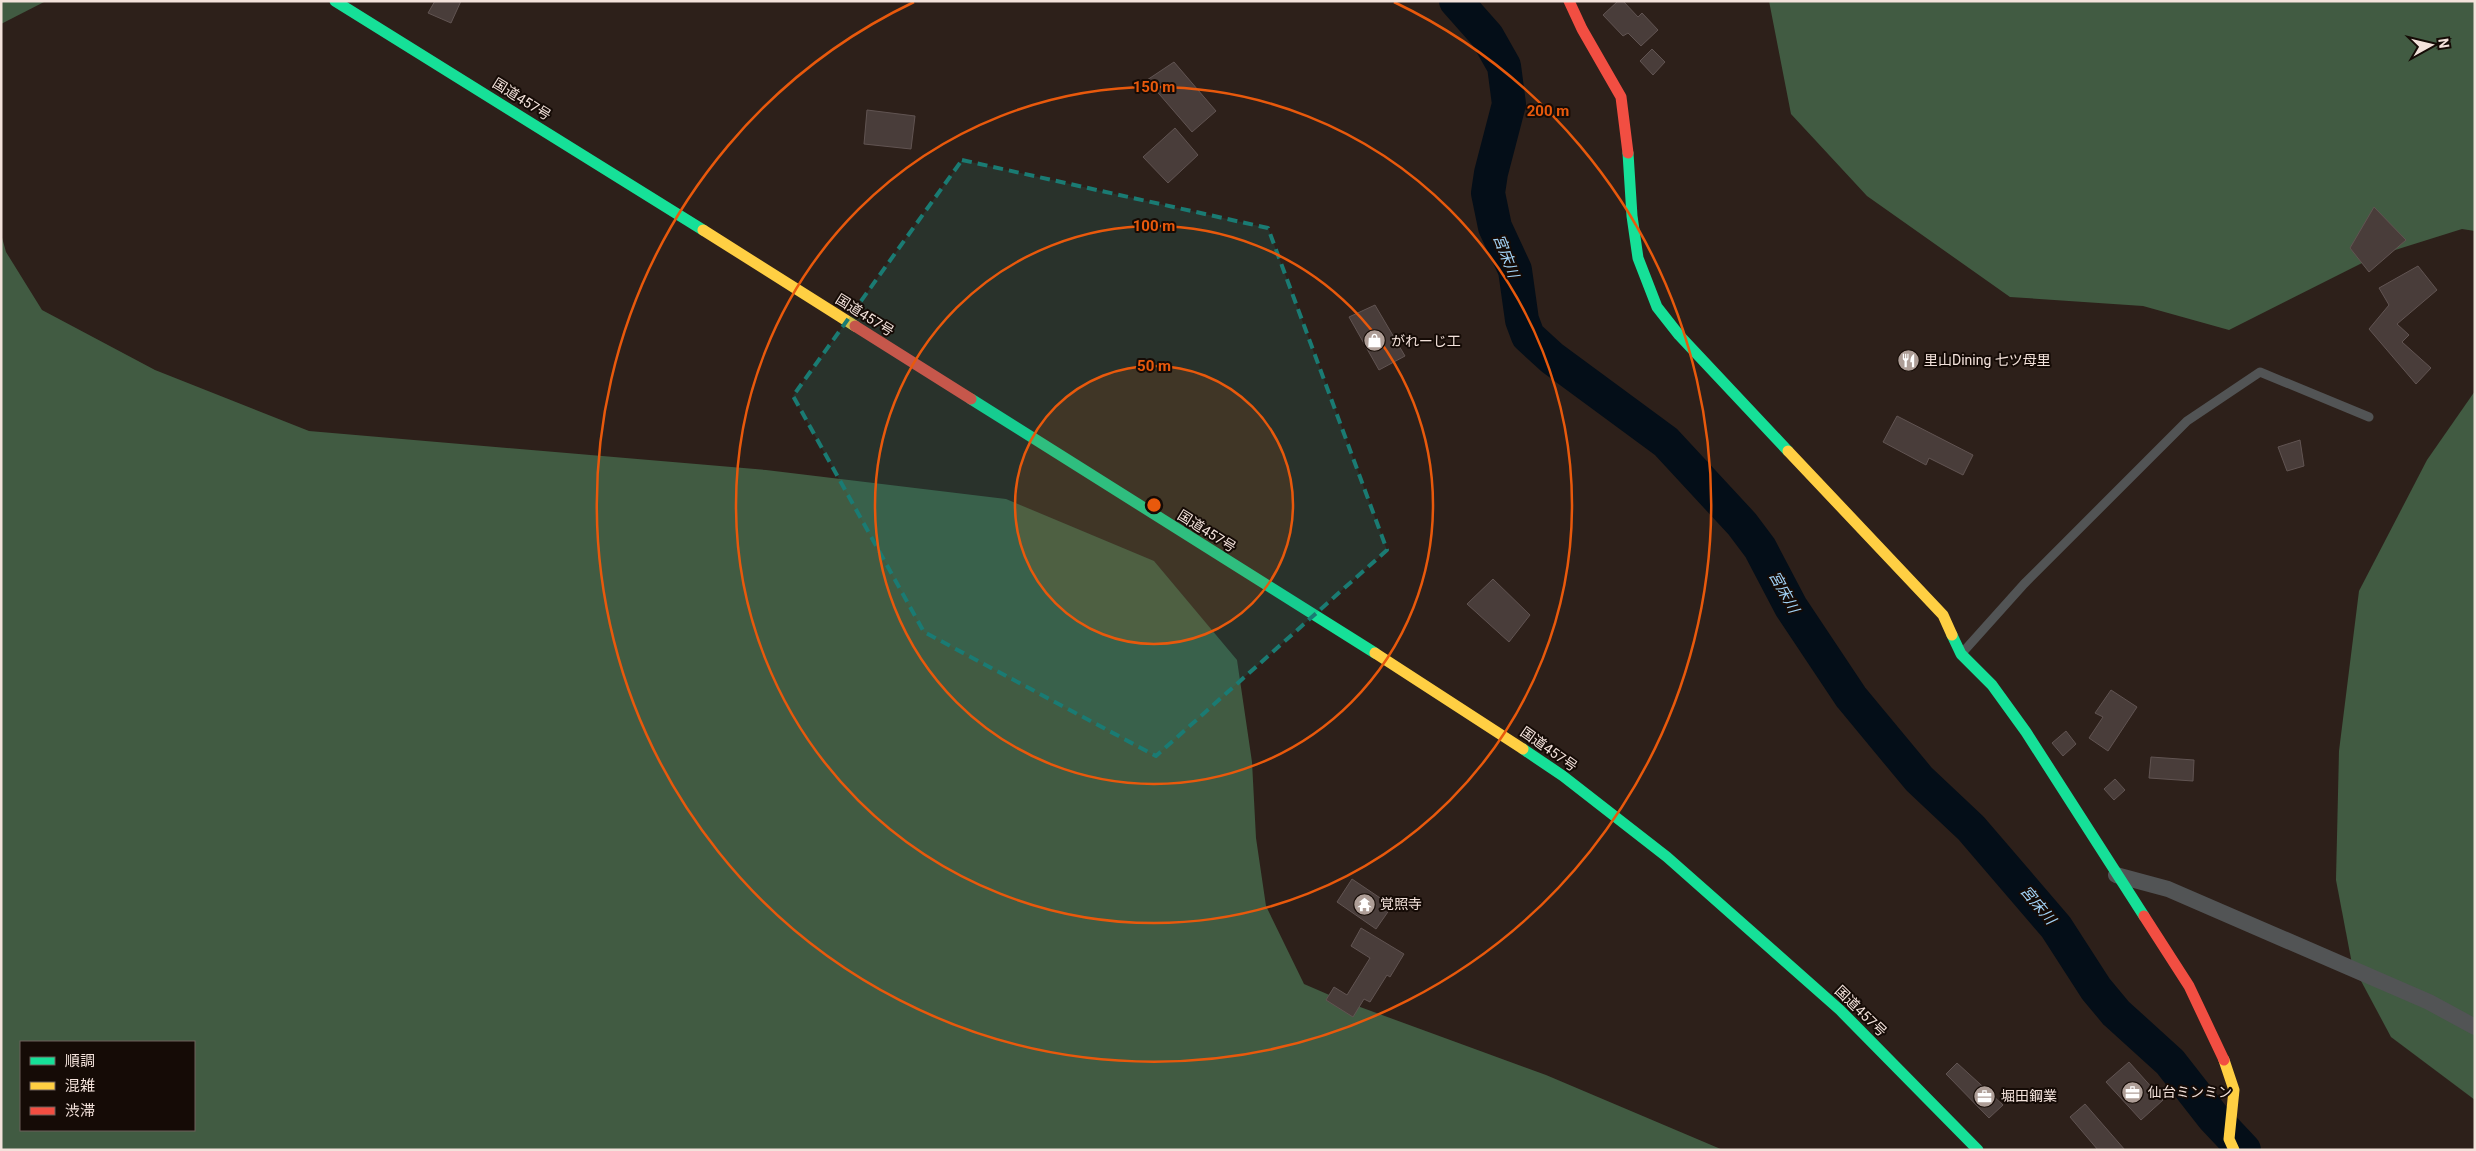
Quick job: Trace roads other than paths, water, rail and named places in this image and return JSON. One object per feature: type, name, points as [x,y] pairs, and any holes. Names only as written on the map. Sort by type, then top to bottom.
[{"type":"main road","name":"国道457号","points":[[335,1],[617,176],[1466,711],[1563,776],[1667,857],[1840,1010],[1978,1150]]},
{"type":"main road","points":[[1569,1],[1582,30],[1620,98],[1628,149],[1635,244],[1647,284],[1657,307],[1679,335],[1942,615],[1961,654],[1992,685],[2026,732],[2189,986],[2227,1066],[2234,1090],[2232,1144]]},
{"type":"street","points":[[2116,875],[2168,889],[2429,1002],[2475,1027]]},
{"type":"lane","points":[[1961,654],[2024,584],[2187,421],[2260,372],[2369,417]]},
{"type":"waterway","name":"宮床川","points":[[1456,1],[1487,36],[1504,66],[1509,104],[1491,173],[1488,193],[1495,227],[1515,270],[1522,320],[1528,336],[1552,358],[1666,442],[1742,524],[1760,548],[1791,607],[1851,697],[1919,779],[1971,828],[2056,927],[2096,989],[2116,1013],[2170,1062],[2213,1117],[2244,1150]]},
{"type":"place","name":"がれーじ工","points":[[1375,341]]},
{"type":"place","name":"里山Dining 七ツ母里","points":[[1908,360]]},
{"type":"place","name":"覚照寺","points":[[1364,904]]},
{"type":"place","name":"仙台ミンミン","points":[[2132,1092]]},
{"type":"place","name":"堀田鋼業","points":[[1985,1096]]}]
